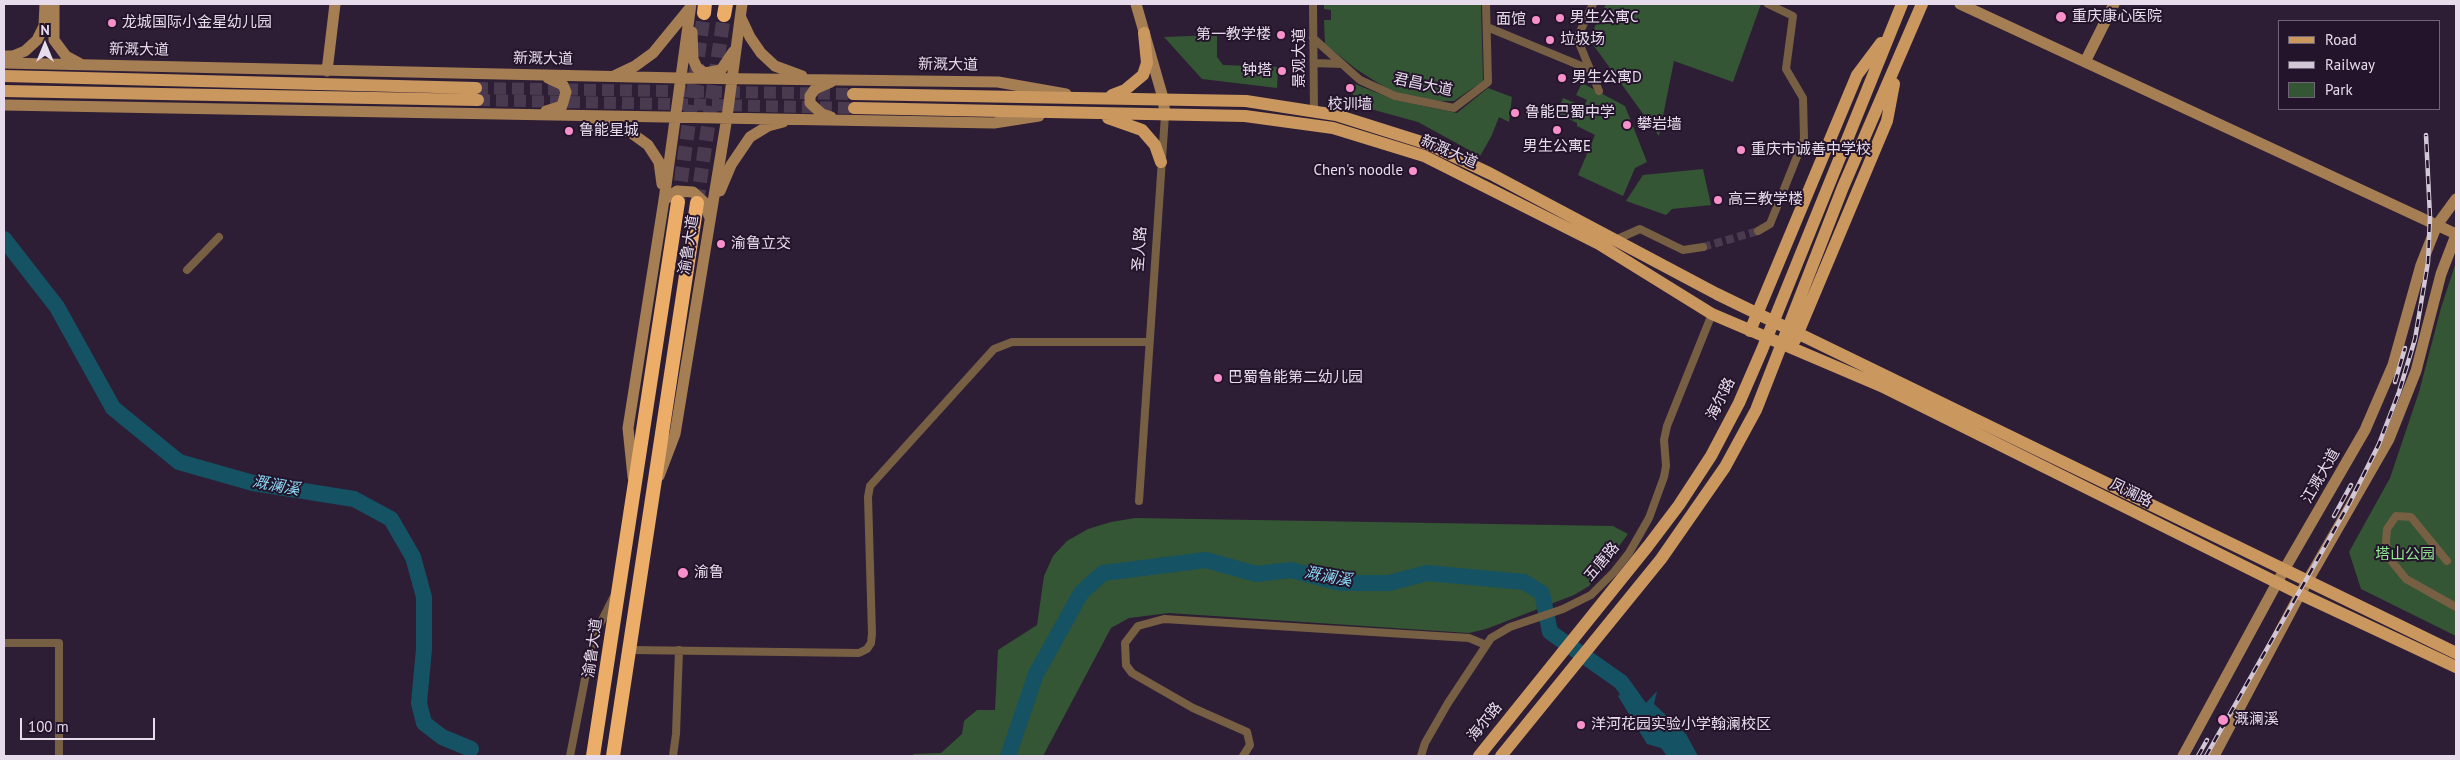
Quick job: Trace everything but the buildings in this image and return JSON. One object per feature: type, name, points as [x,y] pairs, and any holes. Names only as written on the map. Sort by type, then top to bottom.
[{"type":"highway","name":"渝鲁大道","points":[[594,750],[633,484],[671,201]]},
{"type":"highway","name":"渝鲁大道","points":[[614,751],[631,650],[697,204]]},
{"type":"main road","name":"海尔路","points":[[1479,756],[1680,505],[1711,456],[1739,403],[1762,350],[1902,4]]},
{"type":"main road","points":[[1501,756],[1660,559],[1725,467],[1756,410],[1843,187],[1922,4]]},
{"type":"main road","points":[[1750,330],[1856,75],[1891,29]]},
{"type":"main road","points":[[1107,97],[1126,90],[1144,75],[1147,63],[1144,33]]},
{"type":"main road","points":[[1792,349],[1887,121],[1899,60]]},
{"type":"main road","name":"新溉大道","points":[[4,76],[477,94],[4,90]]},
{"type":"main road","name":"新溉大道","points":[[853,94],[1081,96],[1246,101],[1336,115],[1428,144],[1491,174],[1717,294],[1799,332]]},
{"type":"main road","name":"新溉大道","points":[[854,108],[1245,116],[1333,128],[1424,156],[1599,244],[1712,314],[1792,349]]},
{"type":"main road","points":[[1092,114],[1133,125],[1142,130],[1155,145],[1162,162]]},
{"type":"main road","name":"凤澜路","points":[[1799,332],[2456,653]]},
{"type":"main road","name":"凤澜路","points":[[1792,349],[1882,386],[2300,594],[2456,667]]},
{"type":"street","points":[[4,56],[13,56],[26,51],[37,40],[44,26],[45,4]]},
{"type":"street","points":[[54,4],[54,40],[66,56],[83,65]]},
{"type":"street","points":[[327,71],[335,4]]},
{"type":"street","name":"渝鲁大道","points":[[655,487],[675,434],[728,117],[742,4]]},
{"type":"street","name":"圣人路","points":[[1136,4],[1163,98],[1165,115],[1139,501]]},
{"type":"street","name":"景观大道","points":[[1313,4],[1314,112]]},
{"type":"street","name":"君昌大道","points":[[1314,38],[1360,80],[1395,96],[1454,108],[1488,82],[1486,4]]},
{"type":"street","points":[[1593,4],[1578,38],[1599,91]]},
{"type":"street","points":[[1758,231],[1770,224],[1804,139],[1803,98],[1786,69],[1793,16],[1768,4]]},
{"type":"street","points":[[1960,4],[2456,235],[2441,274],[2416,370],[2389,438],[2300,594],[2214,756]]},
{"type":"street","points":[[2084,62],[2114,4]]},
{"type":"street","points":[[690,6],[693,58],[697,68],[705,72],[721,70],[726,65],[737,45]]},
{"type":"street","points":[[612,76],[635,66],[654,53],[690,6]]},
{"type":"street","name":"渝鲁大道","points":[[671,201],[674,116],[690,6]]},
{"type":"street","points":[[741,17],[755,45],[775,66],[816,80]]},
{"type":"street","points":[[1487,26],[1591,70]]},
{"type":"street","name":"新溉大道","points":[[4,63],[680,78],[998,82],[1081,96]]},
{"type":"street","points":[[1314,64],[1342,64]]},
{"type":"street","points":[[530,114],[562,106],[566,98],[563,85],[556,80],[539,75]]},
{"type":"street","points":[[840,80],[820,85],[814,89],[810,96],[810,103],[822,114],[840,120]]},
{"type":"street","name":"新溉大道","points":[[4,105],[994,122],[1055,113]]},
{"type":"street","points":[[562,114],[618,127],[630,132],[648,145],[659,162],[671,201]]},
{"type":"street","points":[[710,218],[730,165],[750,137],[768,126],[803,119]]},
{"type":"street","points":[[671,201],[677,191],[694,192],[704,202],[710,218]]},
{"type":"street","name":"江溉大道","points":[[2183,756],[2284,570],[2365,430],[2393,364],[2421,265],[2437,225],[2456,199]]},
{"type":"street","points":[[1615,240],[1640,229],[1683,250],[1703,247]]},
{"type":"street","points":[[187,270],[220,237]]},
{"type":"street","name":"五唐路","points":[[1421,756],[1448,703],[1492,638],[1510,627],[1563,609],[1591,595],[1602,586],[1629,552],[1649,518],[1664,478],[1666,466],[1664,440],[1667,426],[1712,314]]},
{"type":"street","points":[[631,650],[859,653],[867,650],[871,643],[872,634],[868,497],[870,486],[994,349],[1012,342],[1149,342]]},
{"type":"street","points":[[2447,561],[2411,516],[2396,516],[2387,529],[2386,542],[2389,558],[2406,579],[2456,607]]},
{"type":"street","points":[[570,756],[594,638],[618,587]]},
{"type":"street","points":[[1243,756],[1250,744],[1247,732],[1193,708],[1132,673],[1126,665],[1125,643],[1138,626],[1164,619],[1469,638],[1486,645]]},
{"type":"street","points":[[4,643],[60,643],[59,756]]},
{"type":"street","points":[[672,756],[676,734],[679,650]]},
{"type":"green space","points":[[1324,4],[1481,4],[1483,81],[1454,101],[1397,95],[1356,69],[1325,44],[1324,20],[1331,20],[1331,10],[1324,9]]},
{"type":"green space","points":[[1606,4],[1761,4],[1733,82],[1674,61],[1659,136],[1589,39]]},
{"type":"green space","points":[[1217,35],[1217,57],[1223,65],[1278,67],[1277,88],[1202,79],[1164,37]]},
{"type":"green space","points":[[1350,82],[1395,100],[1457,113],[1488,88],[1512,97],[1509,122],[1499,117],[1491,137],[1480,156],[1418,122],[1356,105]]},
{"type":"green space","points":[[1582,83],[1625,106],[1647,162],[1635,168],[1623,196],[1578,175],[1595,135],[1557,113],[1563,98],[1584,107],[1587,100],[1576,95]]},
{"type":"green space","points":[[1703,169],[1711,205],[1672,209],[1666,215],[1626,201],[1643,175]]},
{"type":"green space","name":"塔山公园","points":[[2456,262],[2456,636],[2361,589],[2349,552],[2390,478],[2419,392],[2441,308]]},
{"type":"green space","points":[[1135,518],[1613,526],[1628,534],[1589,586],[1574,595],[1486,629],[1469,633],[1169,613],[1129,618],[1111,628],[1043,756],[911,756],[914,754],[941,753],[962,734],[964,721],[977,710],[995,710],[998,650],[1037,625],[1044,576],[1053,556],[1067,541],[1088,529],[1111,522]]},
{"type":"water","points":[[1630,685],[1646,703],[1657,691],[1654,704],[1686,734],[1698,756],[1667,756],[1661,748],[1647,744],[1618,696]]},
{"type":"waterway","name":"溉澜溪","points":[[4,239],[57,307],[113,408],[179,462],[253,483],[354,499],[391,519],[413,557],[424,597],[424,649],[419,703],[424,723],[442,737],[471,749]]},
{"type":"waterway","name":"溉澜溪","points":[[1008,756],[1036,674],[1081,593],[1103,573],[1206,560],[1256,574],[1291,570],[1340,583],[1389,583],[1427,573],[1524,582],[1542,593],[1550,632],[1621,682],[1639,707]]},
{"type":"tunnel","points":[[678,202],[704,13]]},
{"type":"tunnel","points":[[697,203],[724,15]]},
{"type":"tunnel","points":[[476,88],[853,94]]},
{"type":"tunnel","points":[[478,100],[854,108]]},
{"type":"tunnel","points":[[1703,247],[1758,231]]},
{"type":"railway","points":[[2206,756],[2349,504],[2379,444],[2399,392],[2415,339],[2428,262],[2430,217],[2426,135]]},
{"type":"railway","points":[[2395,382],[2405,348]]},
{"type":"railway","points":[[2334,516],[2351,485]]},
{"type":"railway","points":[[2198,756],[2207,740]]},
{"type":"place","name":"重庆康心医院","points":[[2061,17]]},
{"type":"place","name":"男生公寓C","points":[[1560,18]]},
{"type":"place","name":"面馆","points":[[1536,20]]},
{"type":"place","name":"龙城国际小金星幼儿园","points":[[112,23]]},
{"type":"place","name":"第一教学楼","points":[[1281,35]]},
{"type":"place","name":"垃圾场","points":[[1550,40]]},
{"type":"place","name":"钟塔","points":[[1282,71]]},
{"type":"place","name":"男生公寓D","points":[[1562,78]]},
{"type":"place","name":"校训墙","points":[[1350,88]]},
{"type":"place","name":"鲁能巴蜀中学","points":[[1515,113]]},
{"type":"place","name":"攀岩墙","points":[[1627,125]]},
{"type":"place","name":"男生公寓E","points":[[1557,130]]},
{"type":"place","name":"鲁能星城","points":[[569,131]]},
{"type":"place","name":"重庆市诚善中学校","points":[[1741,150]]},
{"type":"place","name":"Chen's noodle","points":[[1413,171]]},
{"type":"place","name":"高三教学楼","points":[[1718,200]]},
{"type":"place","name":"渝鲁立交","points":[[721,244]]},
{"type":"place","name":"巴蜀鲁能第二幼儿园","points":[[1218,378]]},
{"type":"place","name":"渝鲁","points":[[683,573]]},
{"type":"place","name":"溉澜溪","points":[[2223,720]]},
{"type":"place","name":"洋河花园实验小学翰澜校区","points":[[1581,725]]}]
